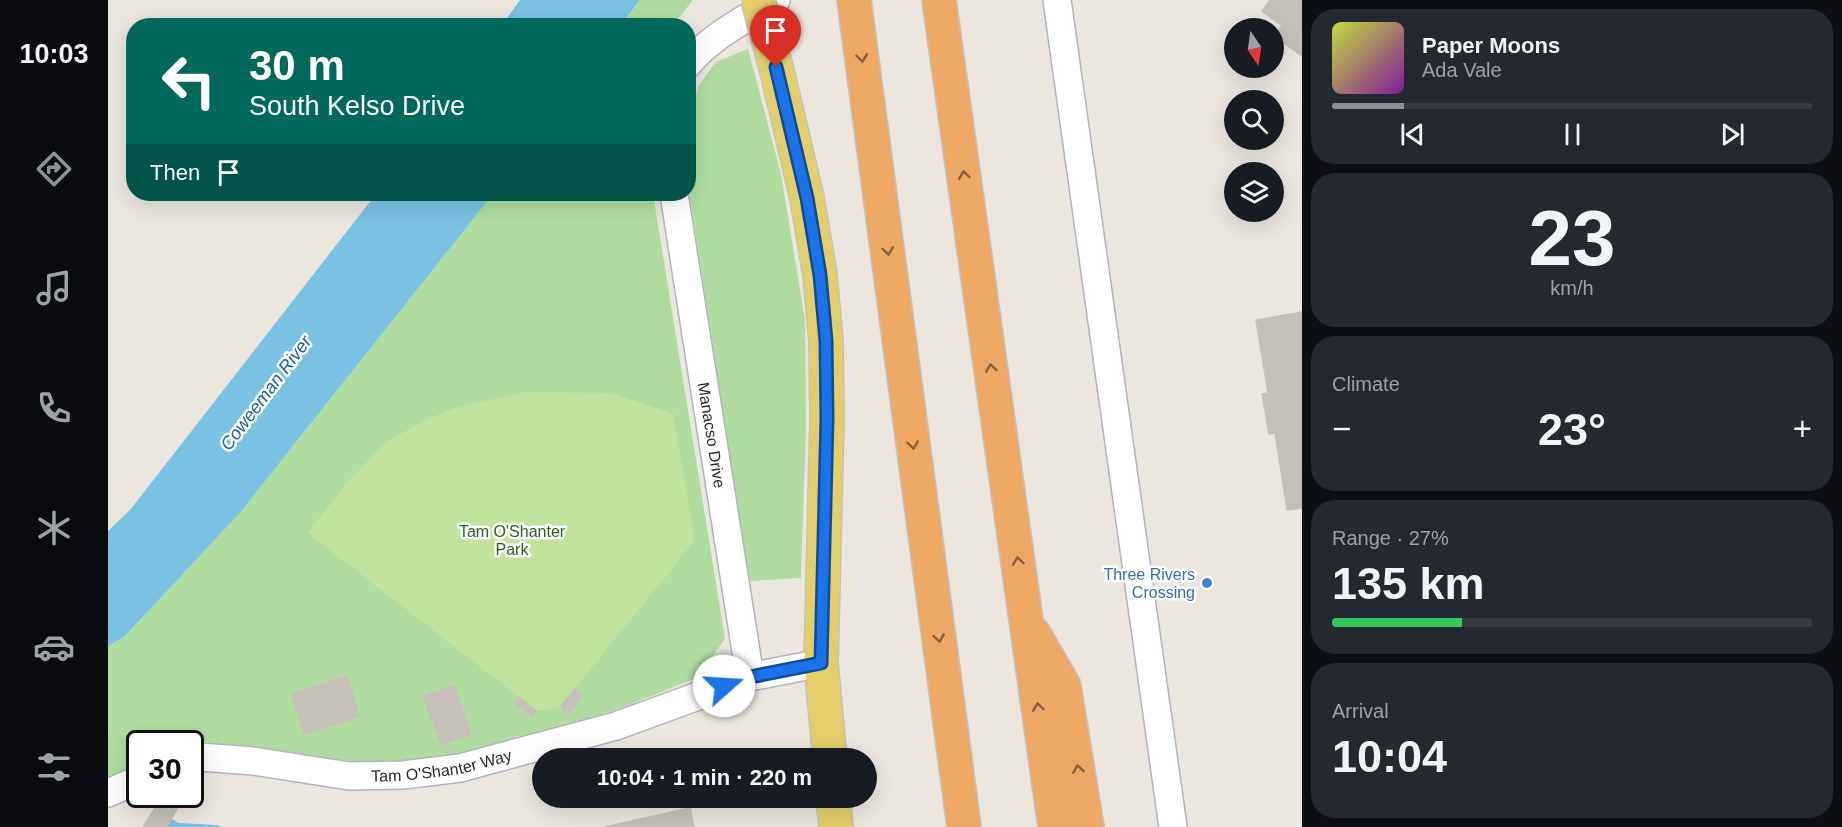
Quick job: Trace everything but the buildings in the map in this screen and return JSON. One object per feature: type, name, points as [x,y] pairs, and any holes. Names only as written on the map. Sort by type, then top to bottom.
[{"type":"highway","points":[[854,0],[963,825]]},
{"type":"highway","points":[[939,0],[1054,827]]},
{"type":"highway","points":[[1026,619],[1064,686],[1087,827]]},
{"type":"main road","points":[[758,0],[807,198],[820,275],[826,341],[827,419],[821,663],[829,748]]},
{"type":"main road","points":[[834,808],[836,827]]},
{"type":"street","points":[[696,54],[717,37],[776,0]]},
{"type":"street","points":[[1057,0],[1173,827]]},
{"type":"street","name":"Manacso Drive","points":[[675,201],[750,677]]},
{"type":"street","name":"Tam O'Shanter Way","points":[[204,757],[253,761],[349,776],[403,775],[460,768],[616,726],[750,677],[821,663]]},
{"type":"street","points":[[108,793],[126,785]]},
{"type":"green space","points":[[640,0],[693,0],[679,18],[627,18]]},
{"type":"green space","points":[[748,49],[781,174],[805,320],[806,426],[801,578],[749,581],[691,201],[696,201],[696,94],[699,85],[716,62]]},
{"type":"green space","name":"Tam O'Shanter Park","points":[[487,201],[654,201],[725,639],[696,678],[624,707],[514,744],[420,767],[318,765],[204,741],[204,730],[126,730],[126,770],[108,778],[108,646],[124,637],[239,514]]},
{"type":"green space","points":[[526,392],[610,393],[673,414],[695,540],[560,707],[537,711],[308,533],[346,484],[385,443],[423,421],[460,406]]},
{"type":"water","points":[[520,0],[640,0],[626,18],[507,18]]},
{"type":"water","name":"Coweeman River","points":[[371,201],[487,201],[239,514],[124,637],[108,646],[108,531],[130,510]]},
{"type":"water","points":[[170,818],[179,823],[221,827],[165,827]]},
{"type":"place","name":"Three Rivers Crossing","points":[[1207,583]]},
{"type":"route","points":[[724,686],[750,677],[821,663],[827,419],[826,341],[820,275],[807,198],[776,67]]}]
